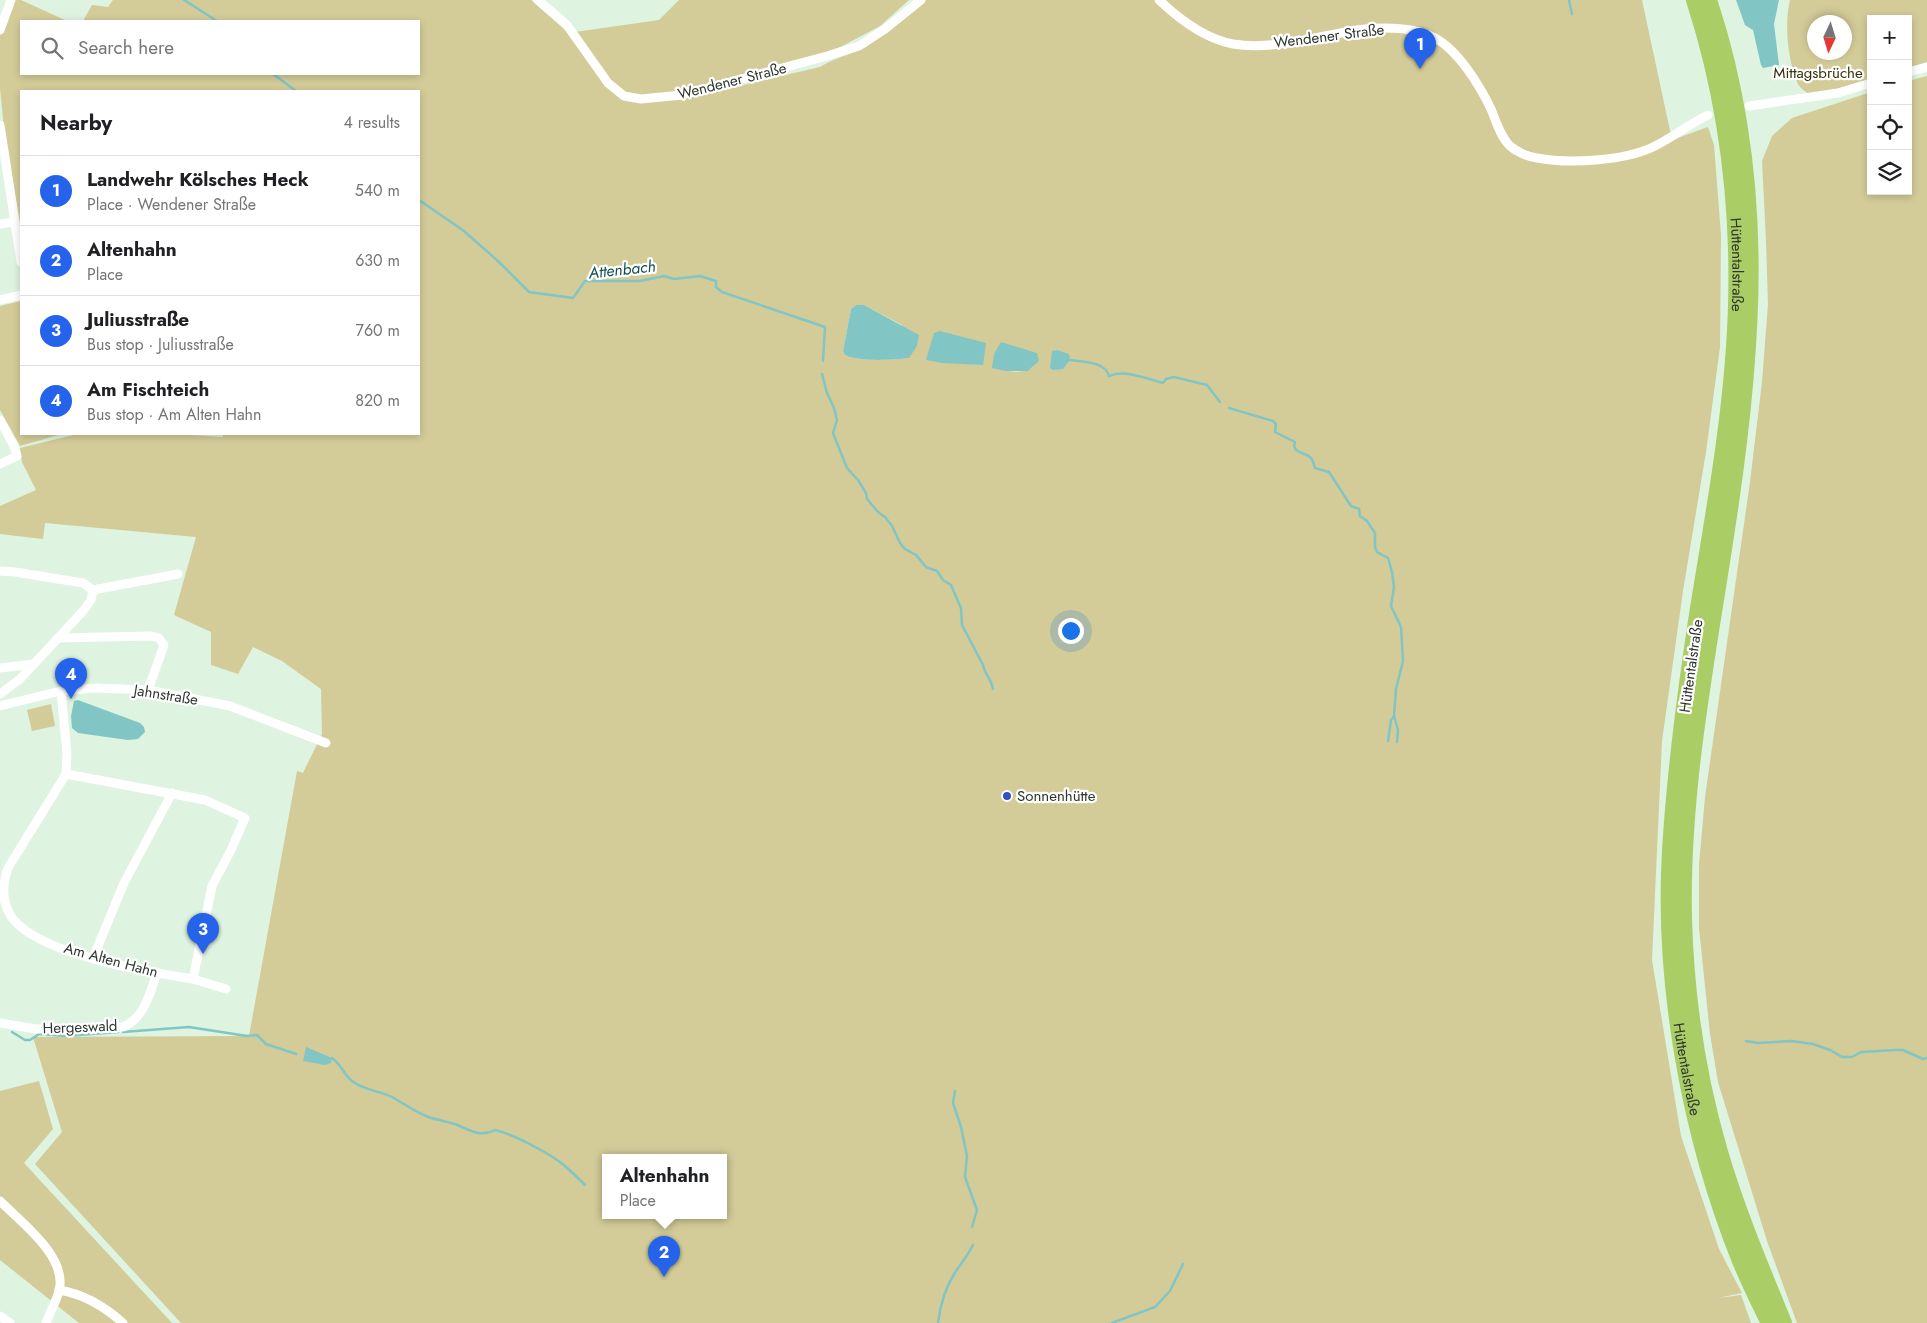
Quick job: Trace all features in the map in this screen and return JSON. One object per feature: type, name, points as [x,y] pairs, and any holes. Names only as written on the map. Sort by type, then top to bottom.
[{"type":"highway","name":"Hüttentalstraße","points":[[1695,0],[1715,77],[1727,138],[1734,188],[1737,237],[1737,307],[1733,372],[1724,450],[1688,682],[1675,792],[1671,855],[1674,974],[1680,1029],[1691,1093],[1706,1158],[1742,1263],[1770,1323]]},
{"type":"highway","name":"Hüttentalstraße","points":[[1708,0],[1728,75],[1741,136],[1750,236],[1750,307],[1746,373],[1737,453],[1701,684],[1684,855],[1683,919],[1693,1028],[1704,1090],[1719,1152],[1756,1258],[1783,1323]]},
{"type":"street","points":[[0,30],[12,0]]},
{"type":"street","name":"Wendener Straße","points":[[538,0],[567,25],[608,83],[624,96],[641,99],[682,95],[859,46],[885,29],[921,0]]},
{"type":"street","name":"Wendener Straße","points":[[1159,0],[1199,30],[1232,44],[1272,44],[1373,29],[1406,30],[1426,34],[1446,46],[1466,68],[1485,97],[1504,138],[1511,147],[1518,152],[1537,158],[1567,160],[1625,157],[1653,147],[1708,114]]},
{"type":"street","points":[[1912,71],[1927,67]]},
{"type":"street","points":[[1749,106],[1838,93],[1867,84]]},
{"type":"street","points":[[0,126],[20,256]]},
{"type":"street","points":[[0,224],[14,222]]},
{"type":"street","points":[[0,300],[20,295]]},
{"type":"street","points":[[0,420],[14,446],[17,456],[0,464]]},
{"type":"street","points":[[0,571],[83,584],[93,590],[178,574]]},
{"type":"street","points":[[0,694],[20,679],[58,638],[91,600],[93,590]]},
{"type":"street","points":[[58,638],[151,636],[159,638],[164,645],[148,690]]},
{"type":"street","points":[[0,668],[34,664]]},
{"type":"street","name":"Jahnstraße","points":[[0,706],[61,691],[96,688],[148,690],[230,706],[326,743]]},
{"type":"street","points":[[61,691],[67,753],[66,774],[205,800],[245,818],[212,886],[193,979]]},
{"type":"street","name":"Am Alten Hahn","points":[[66,774],[8,868],[1,884],[8,909],[18,924],[35,935],[64,949],[93,958],[193,979],[226,989]]},
{"type":"street","points":[[93,958],[124,883],[172,793]]},
{"type":"street","name":"Hergeswald","points":[[0,1023],[36,1029],[123,1026],[130,1024],[143,1008],[157,972]]},
{"type":"street","points":[[0,1202],[53,1255],[60,1272],[59,1290],[46,1323]]},
{"type":"street","points":[[59,1290],[84,1296],[108,1310],[123,1323]]},
{"type":"street","points":[[0,1316],[10,1323]]},
{"type":"green space","points":[[13,0],[21,0],[65,20],[20,20],[20,75],[420,75],[420,20],[84,20],[92,5],[108,7],[113,0],[531,0],[564,29],[607,88],[575,32],[659,20],[679,0],[909,0],[880,26],[827,54],[680,94],[688,98],[820,67],[863,48],[888,31],[926,0],[1642,0],[1672,140],[1708,127],[1714,145],[1721,235],[1720,347],[1662,741],[1652,960],[1681,1136],[1719,1249],[1742,1293],[1718,1298],[1741,1295],[1751,1323],[181,1323],[35,1164],[62,1132],[33,1037],[249,1036],[297,771],[303,773],[322,734],[321,689],[282,661],[253,647],[238,674],[211,665],[211,632],[174,615],[196,537],[45,523],[43,539],[0,534],[0,506],[36,490],[22,462],[20,448],[73,435],[191,435],[223,437],[223,435],[420,435],[420,90],[20,90],[20,223],[4,129],[0,88],[0,35]],"holes":[[[856,305],[864,305],[902,325],[909,358],[867,360],[845,355],[843,351],[851,309]],[[940,331],[962,338],[983,365],[970,364]],[[1024,350],[1037,353],[1034,365],[1026,371],[1008,371],[992,367]]]},
{"type":"green space","name":"Mittagsbrüche","points":[[1790,0],[1927,0],[1927,62],[1912,67],[1912,15],[1867,15],[1867,80],[1837,89],[1809,94],[1798,84],[1792,65],[1789,54],[1787,20]]},
{"type":"green space","points":[[1927,76],[1927,1323],[1797,1323],[1767,1241],[1718,1082],[1710,1034],[1699,928],[1699,865],[1705,797],[1750,482],[1762,382],[1768,304],[1762,161],[1772,136],[1792,118],[1867,93],[1867,195],[1912,195],[1912,80]]},
{"type":"green space","points":[[20,301],[20,435],[58,435],[20,446],[0,410],[0,306]]},
{"type":"green space","points":[[51,704],[55,726],[32,731],[27,710]]},
{"type":"green space","points":[[39,1081],[53,1129],[24,1163],[172,1323],[79,1323],[0,1260],[0,1091]]},
{"type":"water","points":[[1736,0],[1779,0],[1774,24],[1779,65],[1763,68],[1761,65],[1753,30],[1745,25]]},
{"type":"water","points":[[856,305],[864,305],[919,335],[917,346],[909,358],[867,360],[845,355],[843,351],[851,309]]},
{"type":"water","points":[[940,331],[986,343],[983,365],[942,363],[926,360],[934,333]]},
{"type":"water","points":[[1001,342],[1037,353],[1039,361],[1028,371],[1005,371],[992,368],[994,354]]},
{"type":"water","points":[[1057,350],[1069,354],[1070,360],[1063,369],[1053,370],[1050,368],[1052,351]]},
{"type":"water","points":[[78,700],[140,723],[144,727],[145,732],[138,739],[128,740],[78,733],[72,728],[71,716],[74,701]]},
{"type":"water","points":[[306,1047],[332,1058],[331,1063],[325,1065],[303,1061]]},
{"type":"waterway","name":"Attenbach","points":[[184,0],[215,20]]},
{"type":"waterway","points":[[1569,0],[1572,14]]},
{"type":"waterway","name":"Attenbach","points":[[274,75],[295,90]]},
{"type":"waterway","name":"Attenbach","points":[[420,201],[464,231],[529,292],[573,298],[585,281],[640,281],[664,276],[674,279],[700,276],[716,281],[716,287],[722,292],[825,327],[823,361]]},
{"type":"waterway","points":[[1070,360],[1087,362],[1103,367],[1109,376],[1129,374],[1163,383],[1166,379],[1174,377],[1207,385],[1220,402]]},
{"type":"waterway","points":[[822,374],[837,420],[833,433],[847,468],[858,480],[866,493],[867,499],[892,526],[905,549],[916,555],[926,567],[937,571],[943,580],[951,585],[961,608],[962,625],[993,689]]},
{"type":"waterway","points":[[1229,408],[1273,421],[1276,424],[1275,432],[1295,442],[1296,450],[1310,457],[1315,468],[1329,472],[1351,506],[1359,509],[1360,516],[1367,521],[1375,533],[1377,552],[1388,558],[1394,587],[1391,606],[1401,627],[1403,661],[1396,689],[1394,716],[1391,720],[1388,741]]},
{"type":"waterway","points":[[1394,716],[1398,730],[1397,742]]},
{"type":"waterway","points":[[123,1032],[189,1027],[247,1036],[257,1035],[266,1044],[296,1054]]},
{"type":"waterway","points":[[12,1032],[25,1040],[30,1040],[39,1034],[66,1036],[118,1032]]},
{"type":"waterway","points":[[1746,1041],[1758,1043],[1791,1041],[1813,1044],[1842,1057],[1852,1057],[1861,1052],[1903,1050],[1923,1059],[1927,1058]]},
{"type":"waterway","points":[[332,1058],[338,1063],[349,1079],[356,1084],[392,1097],[429,1117],[475,1132],[485,1133],[495,1130],[512,1136],[559,1161],[585,1185]]},
{"type":"waterway","points":[[955,1091],[953,1103],[961,1127],[967,1156],[965,1177],[977,1210],[972,1227]]},
{"type":"waterway","points":[[938,1323],[949,1283],[973,1245]]},
{"type":"waterway","points":[[1112,1323],[1155,1307],[1170,1291],[1183,1264]]},
{"type":"place","name":"Landwehr Kölsches Heck","points":[[1420,69]]},
{"type":"place","name":"Am Fischteich","points":[[71,699]]},
{"type":"place","name":"Sonnenhütte","points":[[1007,796]]},
{"type":"place","name":"Juliusstraße","points":[[203,954]]},
{"type":"place","name":"Altenhahn","points":[[664,1277]]}]
